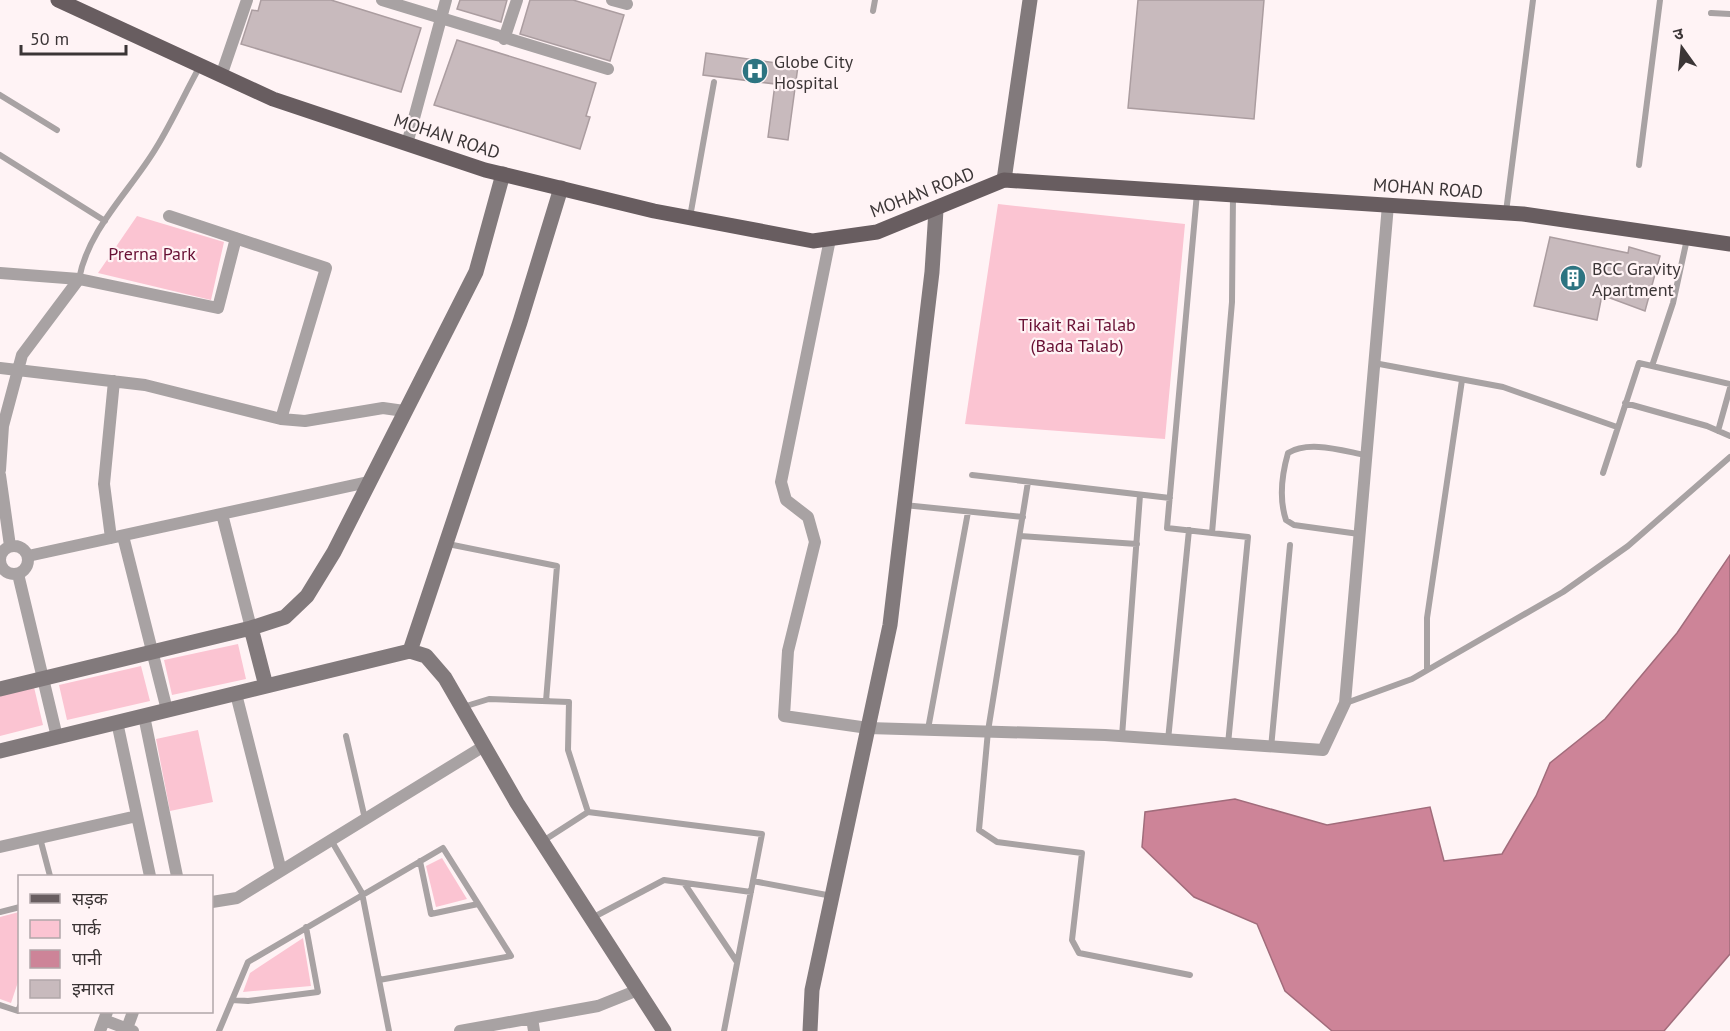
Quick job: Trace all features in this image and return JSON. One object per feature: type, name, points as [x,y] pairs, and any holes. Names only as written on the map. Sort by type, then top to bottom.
[{"type":"main road","name":"MOHAN ROAD","points":[[58,0],[273,99],[407,144],[503,174],[561,188],[689,218],[813,241],[877,232],[936,210],[1004,180],[1506,213],[1730,244]]},
{"type":"street","points":[[221,76],[247,0]]},
{"type":"street","points":[[382,0],[608,69]]},
{"type":"street","points":[[407,144],[446,0]]},
{"type":"street","points":[[504,39],[517,0]]},
{"type":"street","points":[[612,0],[627,4]]},
{"type":"street","points":[[1004,180],[1030,0]]},
{"type":"street","points":[[0,688],[251,628],[285,617],[307,596],[334,552],[476,272],[503,174]]},
{"type":"street","points":[[410,651],[520,322],[561,188]]},
{"type":"street","points":[[830,238],[781,482],[786,500],[808,517],[815,542],[788,651],[784,716],[868,728],[1122,736],[1323,750],[1345,703],[1388,205]]},
{"type":"street","points":[[810,1031],[812,990],[890,625],[932,272],[936,210]]},
{"type":"street","points":[[169,216],[327,268],[281,419]]},
{"type":"street","points":[[0,273],[79,279],[218,308],[236,238]]},
{"type":"street","points":[[0,470],[3,426],[22,355],[79,279]]},
{"type":"street","points":[[0,368],[145,385],[281,419],[305,421],[383,408],[404,411]]},
{"type":"street","points":[[114,381],[104,484],[167,710]]},
{"type":"street","points":[[0,475],[10,546]]},
{"type":"street","points":[[28,556],[368,482]]},
{"type":"street","points":[[222,514],[266,686]]},
{"type":"street","points":[[10,546],[21,548],[28,556],[27,568],[18,574],[7,573],[0,564],[2,553],[10,546]]},
{"type":"street","points":[[18,574],[57,737]]},
{"type":"street","points":[[0,751],[410,651],[426,656],[445,678],[543,842],[664,1031]]},
{"type":"street","points":[[236,694],[281,871]]},
{"type":"street","points":[[144,716],[177,875]]},
{"type":"street","points":[[117,722],[150,875]]},
{"type":"street","points":[[213,902],[237,898],[484,746]]},
{"type":"street","points":[[0,847],[137,816]]},
{"type":"street","points":[[467,1030],[598,1006],[638,990]]},
{"type":"street","points":[[104,1021],[129,1030],[133,1013]]},
{"type":"street","points":[[532,1018],[534,1031]]},
{"type":"lane","points":[[873,11],[875,0]]},
{"type":"lane","points":[[1506,213],[1533,0]]},
{"type":"lane","points":[[1639,165],[1660,0]]},
{"type":"lane","points":[[1711,13],[1730,14]]},
{"type":"lane","points":[[79,279],[82,262],[105,221],[156,148],[200,66]]},
{"type":"lane","points":[[689,218],[714,82]]},
{"type":"lane","points":[[0,95],[57,130]]},
{"type":"lane","points":[[0,155],[105,221]]},
{"type":"lane","points":[[1197,193],[1167,528],[1248,537],[1228,745]]},
{"type":"lane","points":[[1212,533],[1232,302],[1233,195]]},
{"type":"lane","points":[[1652,366],[1673,303],[1688,238]]},
{"type":"lane","points":[[1374,363],[1503,387],[1617,427]]},
{"type":"lane","points":[[1604,473],[1639,363],[1730,386],[1718,431]]},
{"type":"lane","points":[[1427,670],[1427,618],[1462,380]]},
{"type":"lane","points":[[1625,403],[1730,436]]},
{"type":"lane","points":[[1360,534],[1294,525],[1286,520],[1281,500],[1288,453],[1296,448],[1308,446],[1366,455]]},
{"type":"lane","points":[[1345,703],[1412,679],[1563,592],[1628,546],[1730,456]]},
{"type":"lane","points":[[972,475],[1170,498]]},
{"type":"lane","points":[[1028,482],[988,731],[979,830],[997,842],[1082,853],[1072,940],[1079,953],[1190,975]]},
{"type":"lane","points":[[1122,736],[1140,495]]},
{"type":"lane","points":[[904,505],[1023,518]]},
{"type":"lane","points":[[927,730],[968,512]]},
{"type":"lane","points":[[1168,740],[1189,530]]},
{"type":"lane","points":[[1020,536],[1137,544]]},
{"type":"lane","points":[[446,543],[557,566],[546,702]]},
{"type":"lane","points":[[1271,748],[1290,545]]},
{"type":"lane","points":[[462,707],[489,699],[569,702],[568,750],[588,812]]},
{"type":"lane","points":[[346,736],[365,820]]},
{"type":"lane","points":[[543,842],[588,812],[762,834],[724,1031]]},
{"type":"lane","points":[[40,838],[50,875]]},
{"type":"lane","points":[[331,840],[362,893],[389,1031]]},
{"type":"lane","points":[[219,1031],[248,962],[362,893],[443,848],[511,956],[379,980]]},
{"type":"lane","points":[[420,861],[431,914],[478,904]]},
{"type":"lane","points":[[592,918],[664,880],[751,892]]},
{"type":"lane","points":[[753,881],[832,896]]},
{"type":"lane","points":[[684,882],[737,962]]},
{"type":"lane","points":[[0,912],[18,908]]},
{"type":"lane","points":[[232,1000],[248,1001],[318,992],[306,927]]},
{"type":"lane","points":[[0,1005],[18,1011]]},
{"type":"green space","name":"Tikait Rai Talab (Bada Talab)","points":[[998,204],[1185,224],[1165,439],[965,424]]},
{"type":"green space","name":"Prerna Park","points":[[137,216],[224,242],[211,300],[98,273]]},
{"type":"green space","points":[[238,644],[246,679],[172,695],[164,660]]},
{"type":"green space","points":[[141,666],[150,701],[67,720],[59,685]]},
{"type":"green space","points":[[33,683],[43,725],[0,736],[0,692]]},
{"type":"green space","points":[[198,730],[213,802],[170,811],[156,739]]},
{"type":"green space","points":[[442,858],[467,899],[436,907],[426,866]]},
{"type":"green space","points":[[18,912],[18,982],[11,1003],[0,999],[0,917]]},
{"type":"green space","points":[[303,938],[311,986],[243,992],[250,973]]},
{"type":"water","points":[[1730,555],[1730,954],[1664,1031],[1332,1031],[1285,991],[1257,924],[1194,897],[1142,847],[1145,812],[1235,799],[1327,825],[1430,807],[1444,861],[1502,854],[1536,796],[1550,763],[1605,719],[1677,633]]},
{"type":"building","points":[[261,0],[331,0],[421,28],[401,92],[241,44],[252,10],[258,11]]},
{"type":"building","points":[[460,0],[507,0],[501,22],[457,9]]},
{"type":"building","points":[[530,0],[573,0],[624,15],[610,61],[520,34]]},
{"type":"building","points":[[1138,0],[1264,0],[1254,119],[1128,108]]},
{"type":"building","points":[[457,40],[596,83],[586,116],[590,117],[580,149],[434,105]]},
{"type":"building","points":[[706,53],[798,66],[788,140],[768,137],[775,84],[703,75]]},
{"type":"building","name":"BCC Gravity Apartment","points":[[1550,237],[1628,253],[1629,247],[1660,256],[1645,311],[1602,295],[1597,320],[1534,306]]},
{"type":"place","name":"Globe City Hospital","points":[[755,71]]},
{"type":"place","name":"BCC Gravity Apartment","points":[[1573,278]]}]
